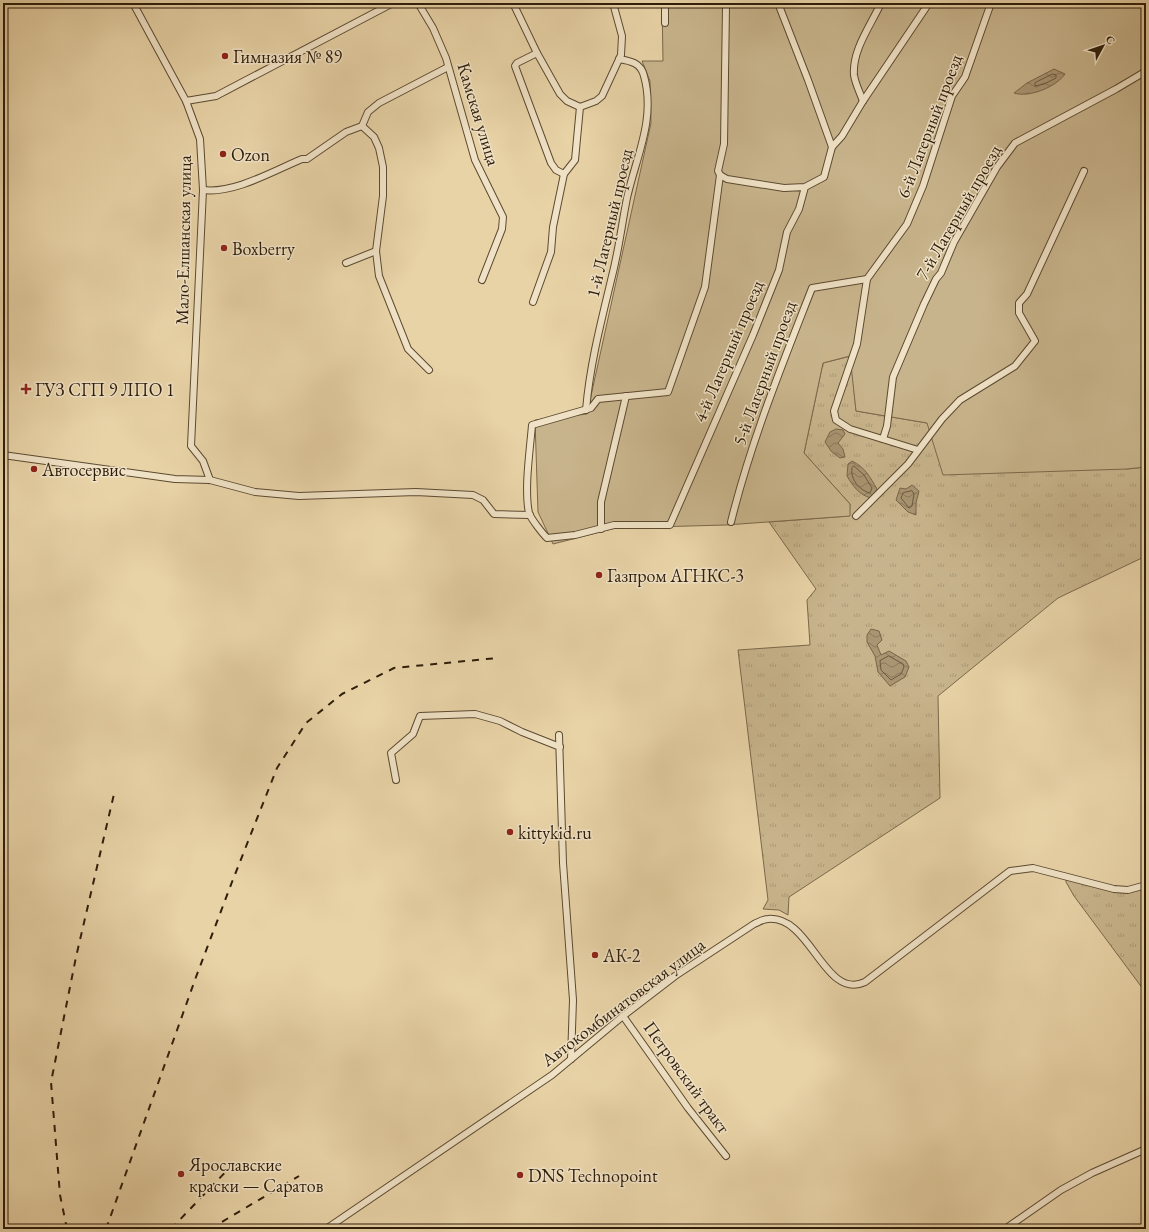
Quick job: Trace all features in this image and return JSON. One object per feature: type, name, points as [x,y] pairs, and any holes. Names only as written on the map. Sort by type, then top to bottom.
[{"type":"street","name":"Мало-Елшанская улица","points":[[133,3],[186,101],[200,139],[203,190],[191,446],[203,461],[210,480]]},
{"type":"street","points":[[186,101],[216,96],[393,3]]},
{"type":"street","name":"Камская улица","points":[[418,3],[433,28],[446,58],[456,87],[475,160],[503,217],[502,229],[482,280]]},
{"type":"street","points":[[513,3],[537,53],[560,94],[567,101],[580,107],[585,106],[602,96],[619,59],[622,36],[613,3]]},
{"type":"street","points":[[665,3],[665,23]]},
{"type":"street","points":[[778,3],[832,147]]},
{"type":"street","points":[[863,101],[854,75],[856,59],[861,44],[881,3]]},
{"type":"street","points":[[719,173],[727,179],[784,188],[805,187],[824,176],[832,147],[842,136],[863,101],[929,3]]},
{"type":"street","name":"6-й Лагерный проезд","points":[[918,450],[850,429],[836,420],[834,411],[857,344],[867,279],[907,224],[923,186],[952,96],[966,77],[991,3]]},
{"type":"street","points":[[626,396],[601,502],[601,528],[575,535],[547,538],[540,532],[530,514],[528,474],[532,425],[586,410],[591,408],[598,399],[626,396],[668,392],[705,287],[724,144],[726,6]]},
{"type":"street","points":[[537,53],[517,63],[515,66],[551,163],[556,170],[564,174]]},
{"type":"street","name":"1-й Лагерный проезд","points":[[586,410],[592,360],[613,271],[628,197],[648,126],[648,92],[644,75],[639,66],[634,62],[619,59]]},
{"type":"street","points":[[203,190],[213,191],[231,188],[302,159],[307,159],[346,132],[362,126],[368,112],[379,103],[448,67]]},
{"type":"street","name":"7-й Лагерный проезд","points":[[883,440],[887,426],[894,377],[924,304],[936,279],[941,273],[954,242],[997,167],[1015,143],[1116,89],[1143,73],[1146,68]]},
{"type":"street","points":[[533,302],[551,252],[553,227],[564,174],[575,160],[580,107]]},
{"type":"street","points":[[362,126],[374,137],[379,148],[383,167],[383,196],[376,251],[379,276],[405,344],[416,359],[429,370]]},
{"type":"street","points":[[856,516],[908,464],[942,419],[960,400],[1015,366],[1035,341],[1020,313],[1019,303],[1027,294],[1084,171]]},
{"type":"street","name":"4-й Лагерный проезд","points":[[601,528],[614,525],[670,525],[753,335],[778,270],[787,232],[798,209],[805,187]]},
{"type":"street","points":[[346,262],[376,251]]},
{"type":"street","name":"5-й Лагерный проезд","points":[[731,522],[742,477],[774,384],[812,288],[867,279]]},
{"type":"street","points":[[3,455],[175,479],[210,480],[256,492],[299,496],[416,492],[473,495],[483,500],[494,514],[530,514]]},
{"type":"street","points":[[396,780],[391,753],[413,734],[420,716],[475,714],[500,721],[522,732],[560,747]]},
{"type":"street","points":[[559,735],[563,863],[573,1000],[571,1059]]},
{"type":"street","name":"Автокомбинатовская улица","points":[[326,1229],[540,1083],[675,976],[754,924],[766,919],[776,919],[790,925],[834,977],[846,985],[855,987],[871,978],[1010,871],[1033,868],[1114,889],[1128,890],[1146,885]]},
{"type":"street","name":"Петровский тракт","points":[[623,1016],[688,1108],[726,1156]]},
{"type":"street","points":[[1005,1229],[1061,1190],[1092,1173],[1146,1150]]},
{"type":"green space","points":[[662,3],[1146,3],[1146,467],[1127,469],[943,475],[927,423],[856,411],[850,356],[823,363],[804,453],[850,504],[850,516],[726,525],[616,528],[553,544],[538,512],[535,420],[587,414],[651,123],[650,81],[642,61],[663,61]]},
{"type":"green space","points":[[851,356],[856,411],[927,423],[1127,469],[1146,467],[1146,556],[1058,598],[938,696],[940,798],[789,897],[788,915],[779,910],[763,909],[768,900],[738,650],[810,645],[807,600],[816,589],[769,522],[849,516],[850,504],[804,453],[823,363]]},
{"type":"green space","points":[[1066,877],[1114,889],[1146,885],[1146,993],[1074,896],[1066,882]]},
{"type":"water","points":[[1054,69],[1065,74],[1061,79],[1049,87],[1034,93],[1014,93],[1027,83]]},
{"type":"water","points":[[836,429],[843,430],[845,434],[838,443],[843,449],[845,457],[840,458],[831,451],[825,442],[830,432]]},
{"type":"water","points":[[852,461],[864,469],[877,489],[871,498],[867,497],[854,487],[847,476],[848,464]]},
{"type":"water","points":[[912,485],[919,491],[916,503],[916,515],[908,512],[896,500],[900,488],[906,489]]},
{"type":"water","points":[[871,629],[879,631],[882,640],[877,645],[881,655],[889,651],[906,661],[909,667],[905,677],[890,686],[878,672],[875,656],[867,642],[867,635]]},
{"type":"railway","points":[[106,1229],[196,977],[277,768],[306,723],[342,694],[394,668],[497,658]]},
{"type":"railway","points":[[67,1229],[60,1195],[51,1082],[76,957],[114,794]]},
{"type":"railway","points":[[171,1229],[235,1162]]},
{"type":"railway","points":[[210,1229],[299,1176]]},
{"type":"place","name":"Гимназия № 89","points":[[225,56]]},
{"type":"place","name":"Ozon","points":[[223,154]]},
{"type":"place","name":"Boxberry","points":[[224,248]]},
{"type":"place","name":"ГУЗ СГП 9 ЛПО 1","points":[[26,389]]},
{"type":"place","name":"Автосервис","points":[[34,469]]},
{"type":"place","name":"Газпром АГНКС-3","points":[[599,575]]},
{"type":"place","name":"kittykid.ru","points":[[510,832]]},
{"type":"place","name":"АК-2","points":[[595,955]]},
{"type":"place","name":"Ярославские краски — Саратов","points":[[181,1174]]},
{"type":"place","name":"DNS Technopoint","points":[[520,1175]]}]
